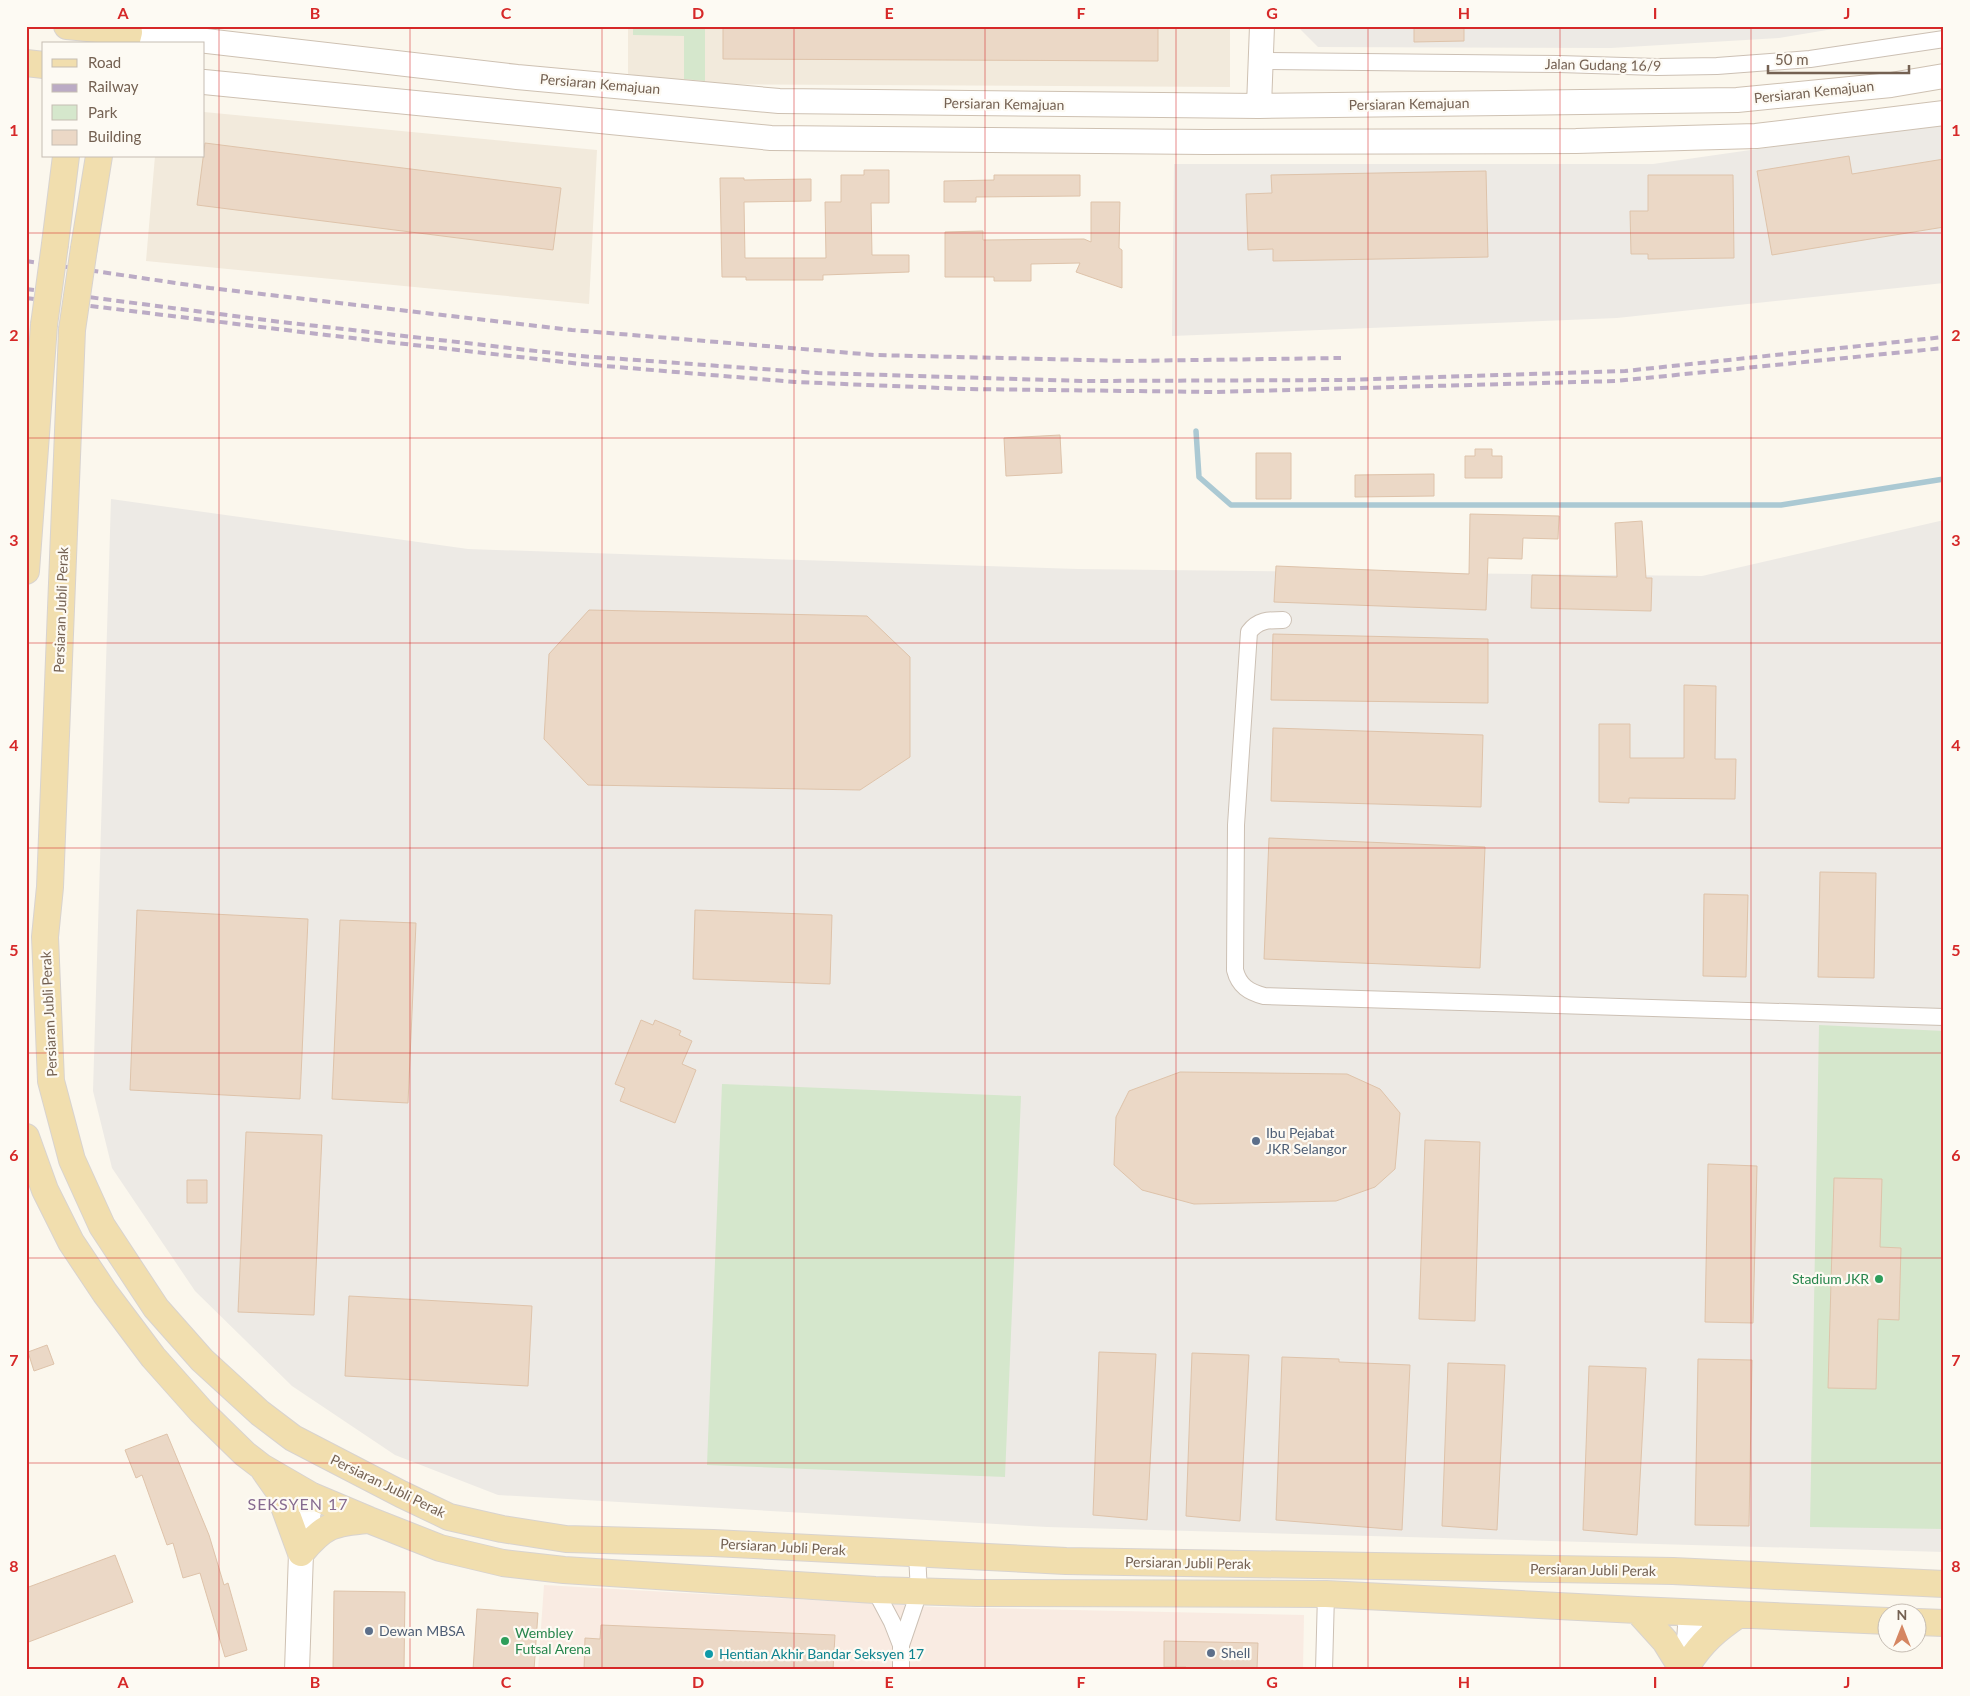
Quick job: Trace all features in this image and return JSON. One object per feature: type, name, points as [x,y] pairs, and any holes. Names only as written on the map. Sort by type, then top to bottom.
[{"type":"main road","name":"Persiaran Kemajuan","points":[[67,26],[92,33],[127,34],[199,42]]},
{"type":"main road","points":[[1259,106],[1262,26]]},
{"type":"main road","name":"Persiaran Kemajuan","points":[[205,43],[507,76],[779,101],[1259,106],[1737,100],[1891,84],[1944,76]]},
{"type":"main road","points":[[26,63],[42,65]]},
{"type":"main road","points":[[205,82],[771,138],[1196,142],[1576,141],[1756,136],[1944,113]]},
{"type":"main road","points":[[26,571],[44,325],[66,158]]},
{"type":"main road","name":"Persiaran Jubli Perak","points":[[99,158],[72,330],[50,886],[45,937],[51,1081],[72,1160],[102,1226],[156,1308],[202,1360],[260,1413],[293,1438],[449,1517],[502,1529],[566,1539],[713,1543],[1066,1561],[1673,1571],[1944,1584]]},
{"type":"main road","points":[[26,954],[45,937]]},
{"type":"main road","points":[[26,1137],[45,1190],[67,1233],[105,1293],[153,1357],[189,1398],[245,1454],[262,1467],[312,1496],[440,1548],[503,1563],[564,1570],[875,1590],[919,1592],[1326,1594],[1738,1615],[1878,1620]]},
{"type":"main road","points":[[293,1438],[306,1458],[310,1472],[312,1496],[301,1553],[297,1670]]},
{"type":"main road","points":[[262,1467],[278,1490],[301,1553]]},
{"type":"main road","points":[[301,1553],[315,1536],[328,1527],[341,1522],[368,1520]]},
{"type":"main road","points":[[1673,1571],[1683,1580],[1688,1588],[1691,1612],[1686,1668]]},
{"type":"main road","points":[[1637,1610],[1686,1668]]},
{"type":"main road","points":[[1686,1668],[1698,1649],[1714,1631],[1738,1615]]},
{"type":"main road","points":[[1928,1622],[1944,1623]]},
{"type":"street","name":"Jalan Gudang 16/9","points":[[1261,61],[1559,64],[1657,67],[1717,66],[1810,59],[1944,39]]},
{"type":"street","points":[[1283,620],[1269,620],[1256,623],[1249,632],[1236,825],[1235,970],[1238,981],[1252,993],[1274,997],[1944,1017]]},
{"type":"street","points":[[900,1670],[901,1645],[919,1592],[916,1554]]},
{"type":"street","points":[[875,1590],[890,1616],[901,1645]]},
{"type":"street","points":[[1324,1670],[1326,1594]]},
{"type":"shaded area","points":[[628,26],[1230,26],[1230,87],[694,84],[628,74]]},
{"type":"shaded area","points":[[1297,26],[1851,26],[1779,38],[1611,48],[1318,47]]},
{"type":"shaded area","points":[[205,112],[597,150],[589,304],[146,261],[155,158],[205,158]]},
{"type":"shaded area","points":[[1944,122],[1944,283],[1617,318],[1172,336],[1174,164],[1653,164]]},
{"type":"shaded area","points":[[111,499],[468,549],[1078,569],[1702,576],[1944,520],[1944,1552],[1047,1527],[498,1495],[395,1455],[292,1386],[195,1291],[112,1168],[93,1091]]},
{"type":"shaded area","points":[[544,1585],[935,1607],[1304,1615],[1303,1670],[538,1670]]},
{"type":"green space","points":[[633,26],[705,26],[705,81],[684,79],[684,36],[633,35]]},
{"type":"green space","name":"Stadium JKR","points":[[1819,1025],[1944,1031],[1944,1529],[1810,1527]]},
{"type":"green space","points":[[722,1084],[1021,1096],[1005,1477],[707,1465]]},
{"type":"building","points":[[723,26],[1158,26],[1158,61],[723,59]]},
{"type":"building","points":[[1414,26],[1464,26],[1464,41],[1414,42]]},
{"type":"building","points":[[205,143],[561,188],[553,250],[197,205],[203,158],[205,158]]},
{"type":"building","points":[[1849,156],[1852,174],[1944,159],[1944,227],[1772,255],[1757,171]]},
{"type":"building","points":[[864,170],[889,170],[889,203],[871,203],[872,255],[909,255],[909,272],[823,275],[823,280],[746,280],[746,277],[722,277],[720,178],[744,178],[744,180],[811,179],[811,201],[744,202],[745,258],[826,258],[825,202],[841,202],[841,175],[864,175]]},
{"type":"building","points":[[1486,171],[1488,257],[1273,261],[1273,249],[1248,250],[1246,194],[1272,193],[1271,175]]},
{"type":"building","points":[[994,175],[1080,175],[1080,196],[976,197],[976,202],[944,202],[944,181],[994,180]]},
{"type":"building","points":[[1648,175],[1733,175],[1734,258],[1648,259],[1648,254],[1631,254],[1630,211],[1648,211]]},
{"type":"building","points":[[1091,202],[1120,202],[1119,248],[1122,250],[1122,288],[1076,272],[1080,263],[1031,264],[1031,281],[994,281],[994,277],[945,277],[945,232],[983,231],[983,240],[1084,239],[1091,242]]},
{"type":"building","points":[[1060,435],[1062,473],[1006,476],[1004,438]]},
{"type":"building","points":[[1475,449],[1492,449],[1492,456],[1502,456],[1502,478],[1465,478],[1465,456],[1475,456]]},
{"type":"building","points":[[1256,453],[1291,453],[1291,499],[1256,499]]},
{"type":"building","points":[[1434,474],[1434,496],[1355,497],[1355,475]]},
{"type":"building","points":[[1470,514],[1559,516],[1558,539],[1523,538],[1522,559],[1488,558],[1486,610],[1274,602],[1276,566],[1469,574]]},
{"type":"building","points":[[1642,521],[1646,578],[1652,578],[1651,611],[1531,608],[1532,575],[1617,577],[1615,523]]},
{"type":"building","points":[[589,610],[867,616],[910,657],[910,757],[860,790],[588,785],[544,739],[549,654]]},
{"type":"building","points":[[1273,634],[1488,639],[1488,703],[1271,700]]},
{"type":"building","points":[[1684,685],[1716,686],[1715,759],[1736,759],[1735,799],[1629,798],[1629,803],[1599,802],[1599,724],[1630,724],[1630,758],[1684,758]]},
{"type":"building","points":[[1273,728],[1483,735],[1481,807],[1271,801]]},
{"type":"building","points":[[1269,838],[1485,847],[1480,968],[1264,959]]},
{"type":"building","points":[[1820,872],[1876,873],[1874,978],[1818,977]]},
{"type":"building","points":[[1704,894],[1748,895],[1746,977],[1703,976]]},
{"type":"building","points":[[137,910],[308,919],[300,1099],[130,1090]]},
{"type":"building","points":[[695,910],[832,915],[830,984],[693,979]]},
{"type":"building","points":[[340,920],[416,923],[408,1103],[332,1099]]},
{"type":"building","points":[[641,1020],[653,1025],[655,1020],[681,1031],[679,1035],[692,1041],[682,1064],[696,1070],[675,1123],[620,1101],[625,1088],[615,1084]]},
{"type":"building","name":"Ibu Pejabat JKR Selangor","points":[[1180,1072],[1347,1074],[1380,1089],[1400,1113],[1395,1169],[1375,1187],[1336,1201],[1194,1204],[1142,1190],[1114,1165],[1116,1117],[1129,1091]]},
{"type":"building","points":[[246,1132],[322,1135],[314,1315],[238,1312]]},
{"type":"building","points":[[1425,1140],[1480,1142],[1475,1321],[1419,1319]]},
{"type":"building","points":[[1708,1164],[1757,1166],[1753,1323],[1705,1322]]},
{"type":"building","points":[[1834,1178],[1882,1179],[1880,1247],[1901,1248],[1899,1320],[1878,1319],[1876,1389],[1828,1388]]},
{"type":"building","points":[[187,1180],[207,1180],[207,1203],[187,1203]]},
{"type":"building","points":[[349,1296],[532,1306],[528,1386],[345,1376]]},
{"type":"building","points":[[47,1345],[54,1364],[34,1371],[28,1352]]},
{"type":"building","points":[[1099,1352],[1156,1354],[1147,1520],[1093,1515]]},
{"type":"building","points":[[1192,1353],[1249,1355],[1240,1521],[1186,1516]]},
{"type":"building","points":[[1282,1357],[1339,1359],[1339,1362],[1410,1365],[1402,1530],[1276,1520]]},
{"type":"building","points":[[1698,1359],[1752,1360],[1749,1526],[1695,1525]]},
{"type":"building","points":[[1448,1363],[1505,1365],[1497,1530],[1442,1526]]},
{"type":"building","points":[[1589,1366],[1646,1368],[1637,1535],[1583,1530]]},
{"type":"building","points":[[167,1434],[209,1535],[224,1585],[228,1583],[247,1650],[225,1657],[200,1573],[183,1578],[173,1543],[167,1545],[142,1475],[136,1478],[125,1450]]},
{"type":"building","points":[[115,1555],[133,1602],[26,1643],[26,1588]]},
{"type":"building","name":"Dewan MBSA","points":[[334,1591],[405,1592],[404,1670],[333,1670]]},
{"type":"building","name":"Wembley Futsal Arena","points":[[477,1609],[538,1613],[534,1670],[473,1670]]},
{"type":"building","name":"Hentian Akhir Bandar Seksyen 17","points":[[601,1625],[835,1635],[833,1670],[584,1670],[585,1638],[600,1639]]},
{"type":"building","name":"Shell","points":[[1164,1641],[1258,1643],[1257,1669],[1185,1670],[1186,1667],[1164,1667]]},
{"type":"waterway","points":[[1196,431],[1199,477],[1231,505],[1781,505],[1944,479]]},
{"type":"railway","points":[[26,261],[210,288],[572,330],[875,355],[1127,361],[1341,358]]},
{"type":"railway","points":[[26,289],[273,321],[580,356],[818,373],[1082,381],[1346,380],[1625,371],[1944,337]]},
{"type":"railway","points":[[26,298],[581,364],[795,382],[966,389],[1214,392],[1616,381],[1944,348]]},
{"type":"place","name":"Ibu Pejabat JKR Selangor","points":[[1256,1141]]},
{"type":"place","name":"Stadium JKR","points":[[1879,1279]]},
{"type":"place","name":"Dewan MBSA","points":[[369,1631]]},
{"type":"place","name":"Wembley Futsal Arena","points":[[505,1641]]},
{"type":"place","name":"Shell","points":[[1211,1653]]},
{"type":"place","name":"Hentian Akhir Bandar Seksyen 17","points":[[709,1654]]},
{"type":"district","name":"SEKSYEN 17","points":[[298,1504]]}]
